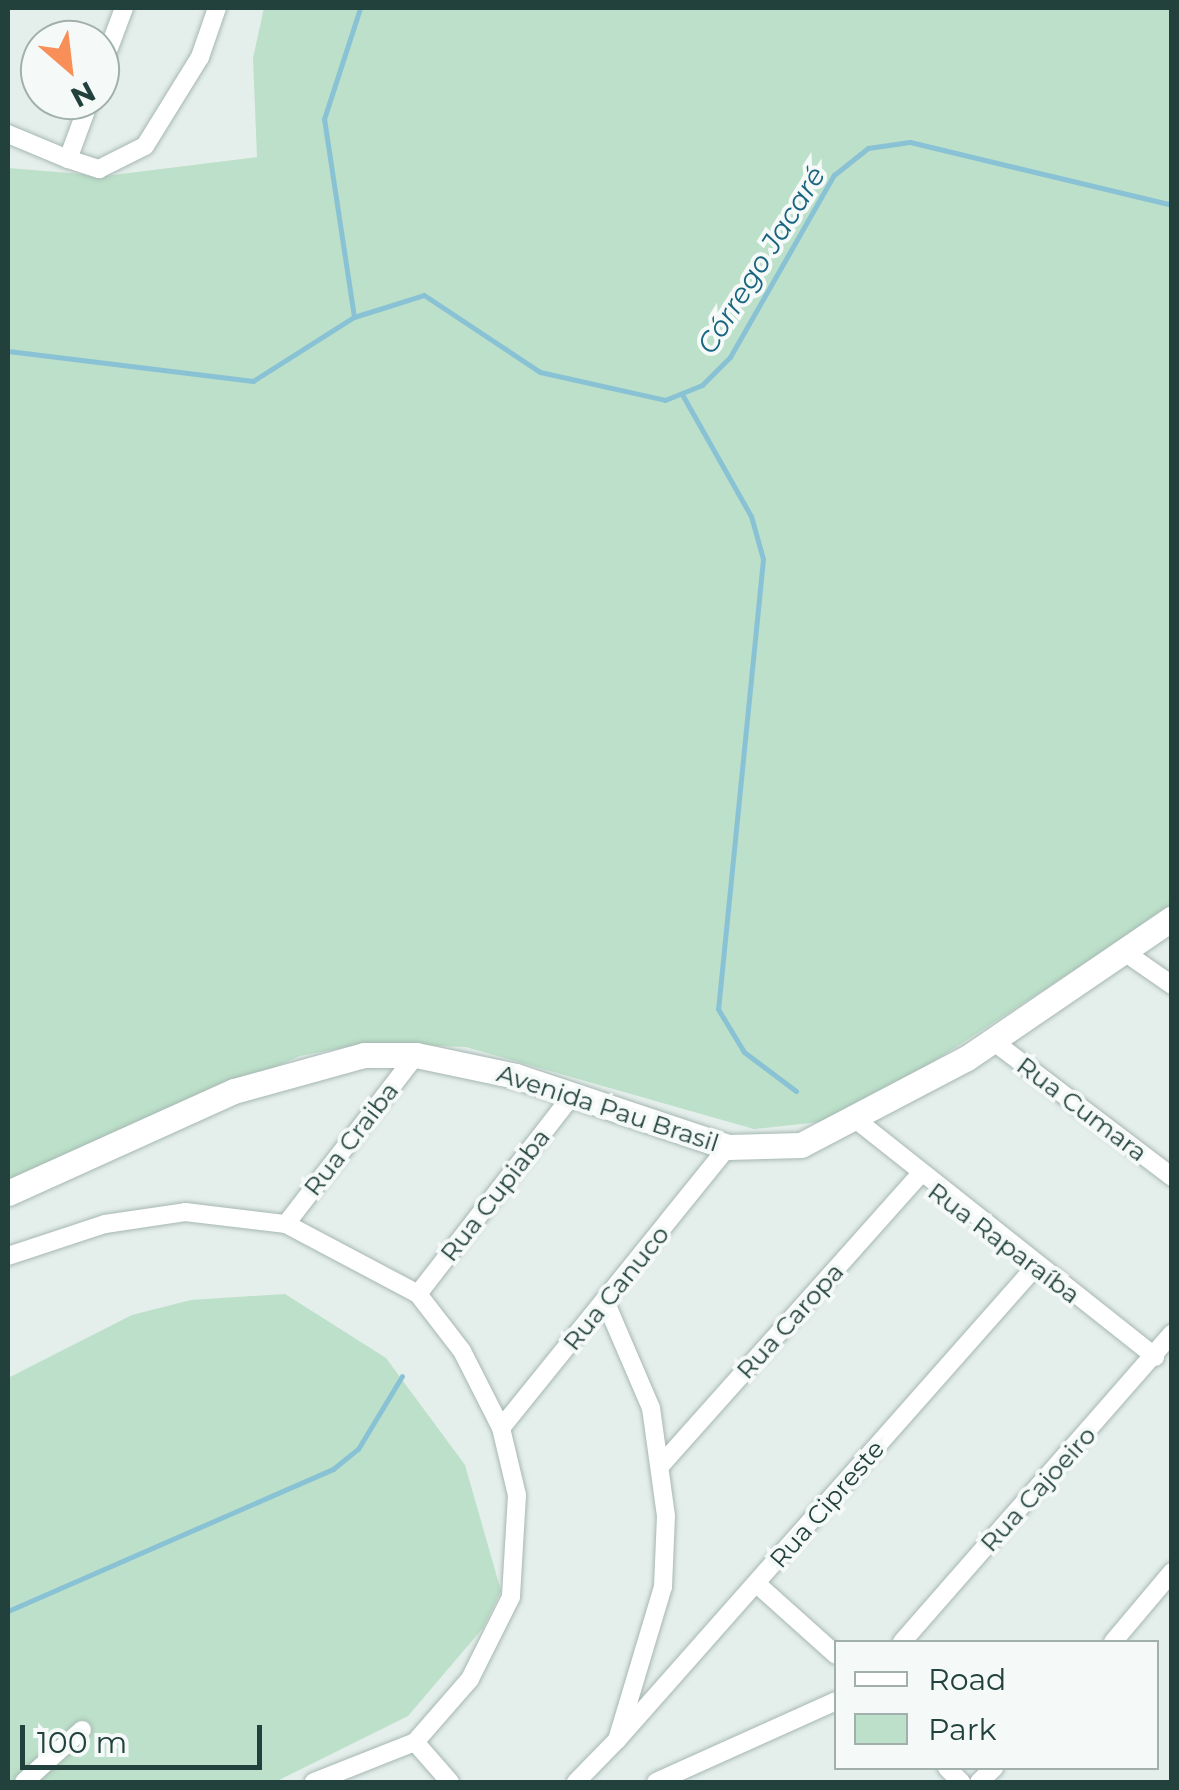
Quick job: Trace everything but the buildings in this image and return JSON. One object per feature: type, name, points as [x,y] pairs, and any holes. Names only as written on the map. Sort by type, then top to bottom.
[{"type":"main road","name":"Avenida Pau Brasil","points":[[8,1192],[234,1091],[349,1058],[416,1055],[571,1096],[728,1147],[801,1145],[859,1122],[992,1041],[1172,918]]},
{"type":"street","points":[[8,134],[99,169],[145,146],[200,57],[216,8]]},
{"type":"street","points":[[68,159],[83,120]]},
{"type":"street","points":[[1123,950],[1172,985]]},
{"type":"street","name":"Rua Cumara","points":[[992,1041],[1172,1177]]},
{"type":"street","name":"Rua Craiba","points":[[286,1224],[416,1055]]},
{"type":"street","name":"Rua Cupiaba","points":[[418,1294],[571,1096]]},
{"type":"street","name":"Rua Raparaíba","points":[[859,1122],[918,1177],[1155,1357]]},
{"type":"street","name":"Rua Canuco","points":[[501,1428],[606,1303],[728,1147]]},
{"type":"street","name":"Rua Caropa","points":[[662,1464],[918,1177]]},
{"type":"street","points":[[8,1256],[105,1224],[185,1212],[286,1224],[418,1294],[501,1428],[517,1495],[511,1597],[470,1679],[414,1742],[314,1782]]},
{"type":"street","name":"Rua Cipreste","points":[[576,1782],[757,1584],[1035,1267]]},
{"type":"street","points":[[606,1303],[646,1394],[662,1464],[663,1587],[617,1740]]},
{"type":"street","name":"Rua Cajoeiro","points":[[904,1640],[1172,1334]]},
{"type":"street","points":[[1115,1640],[1172,1572]]},
{"type":"street","points":[[757,1584],[834,1653]]},
{"type":"street","points":[[656,1782],[834,1702]]},
{"type":"street","points":[[24,1782],[82,1730]]},
{"type":"street","points":[[414,1742],[450,1782]]},
{"type":"green space","points":[[264,8],[1171,8],[1171,907],[870,1103],[820,1122],[754,1129],[466,1047],[369,1043],[300,1056],[8,1186],[8,168],[105,176],[257,157],[253,58]]},
{"type":"green space","points":[[285,1294],[386,1358],[465,1465],[501,1591],[483,1628],[408,1716],[275,1782],[8,1782],[8,1378],[132,1315],[191,1300]]},
{"type":"waterway","points":[[354,317],[324,119],[360,8]]},
{"type":"waterway","name":"Córrego Jacaré","points":[[8,351],[253,381],[354,317],[424,295],[540,372],[665,400],[702,385],[730,357],[834,175],[868,148],[910,142],[1172,205]]},
{"type":"waterway","points":[[683,396],[751,516],[763,559],[718,1009],[744,1052],[796,1091]]},
{"type":"waterway","points":[[8,1611],[333,1469],[358,1449],[402,1376]]}]
